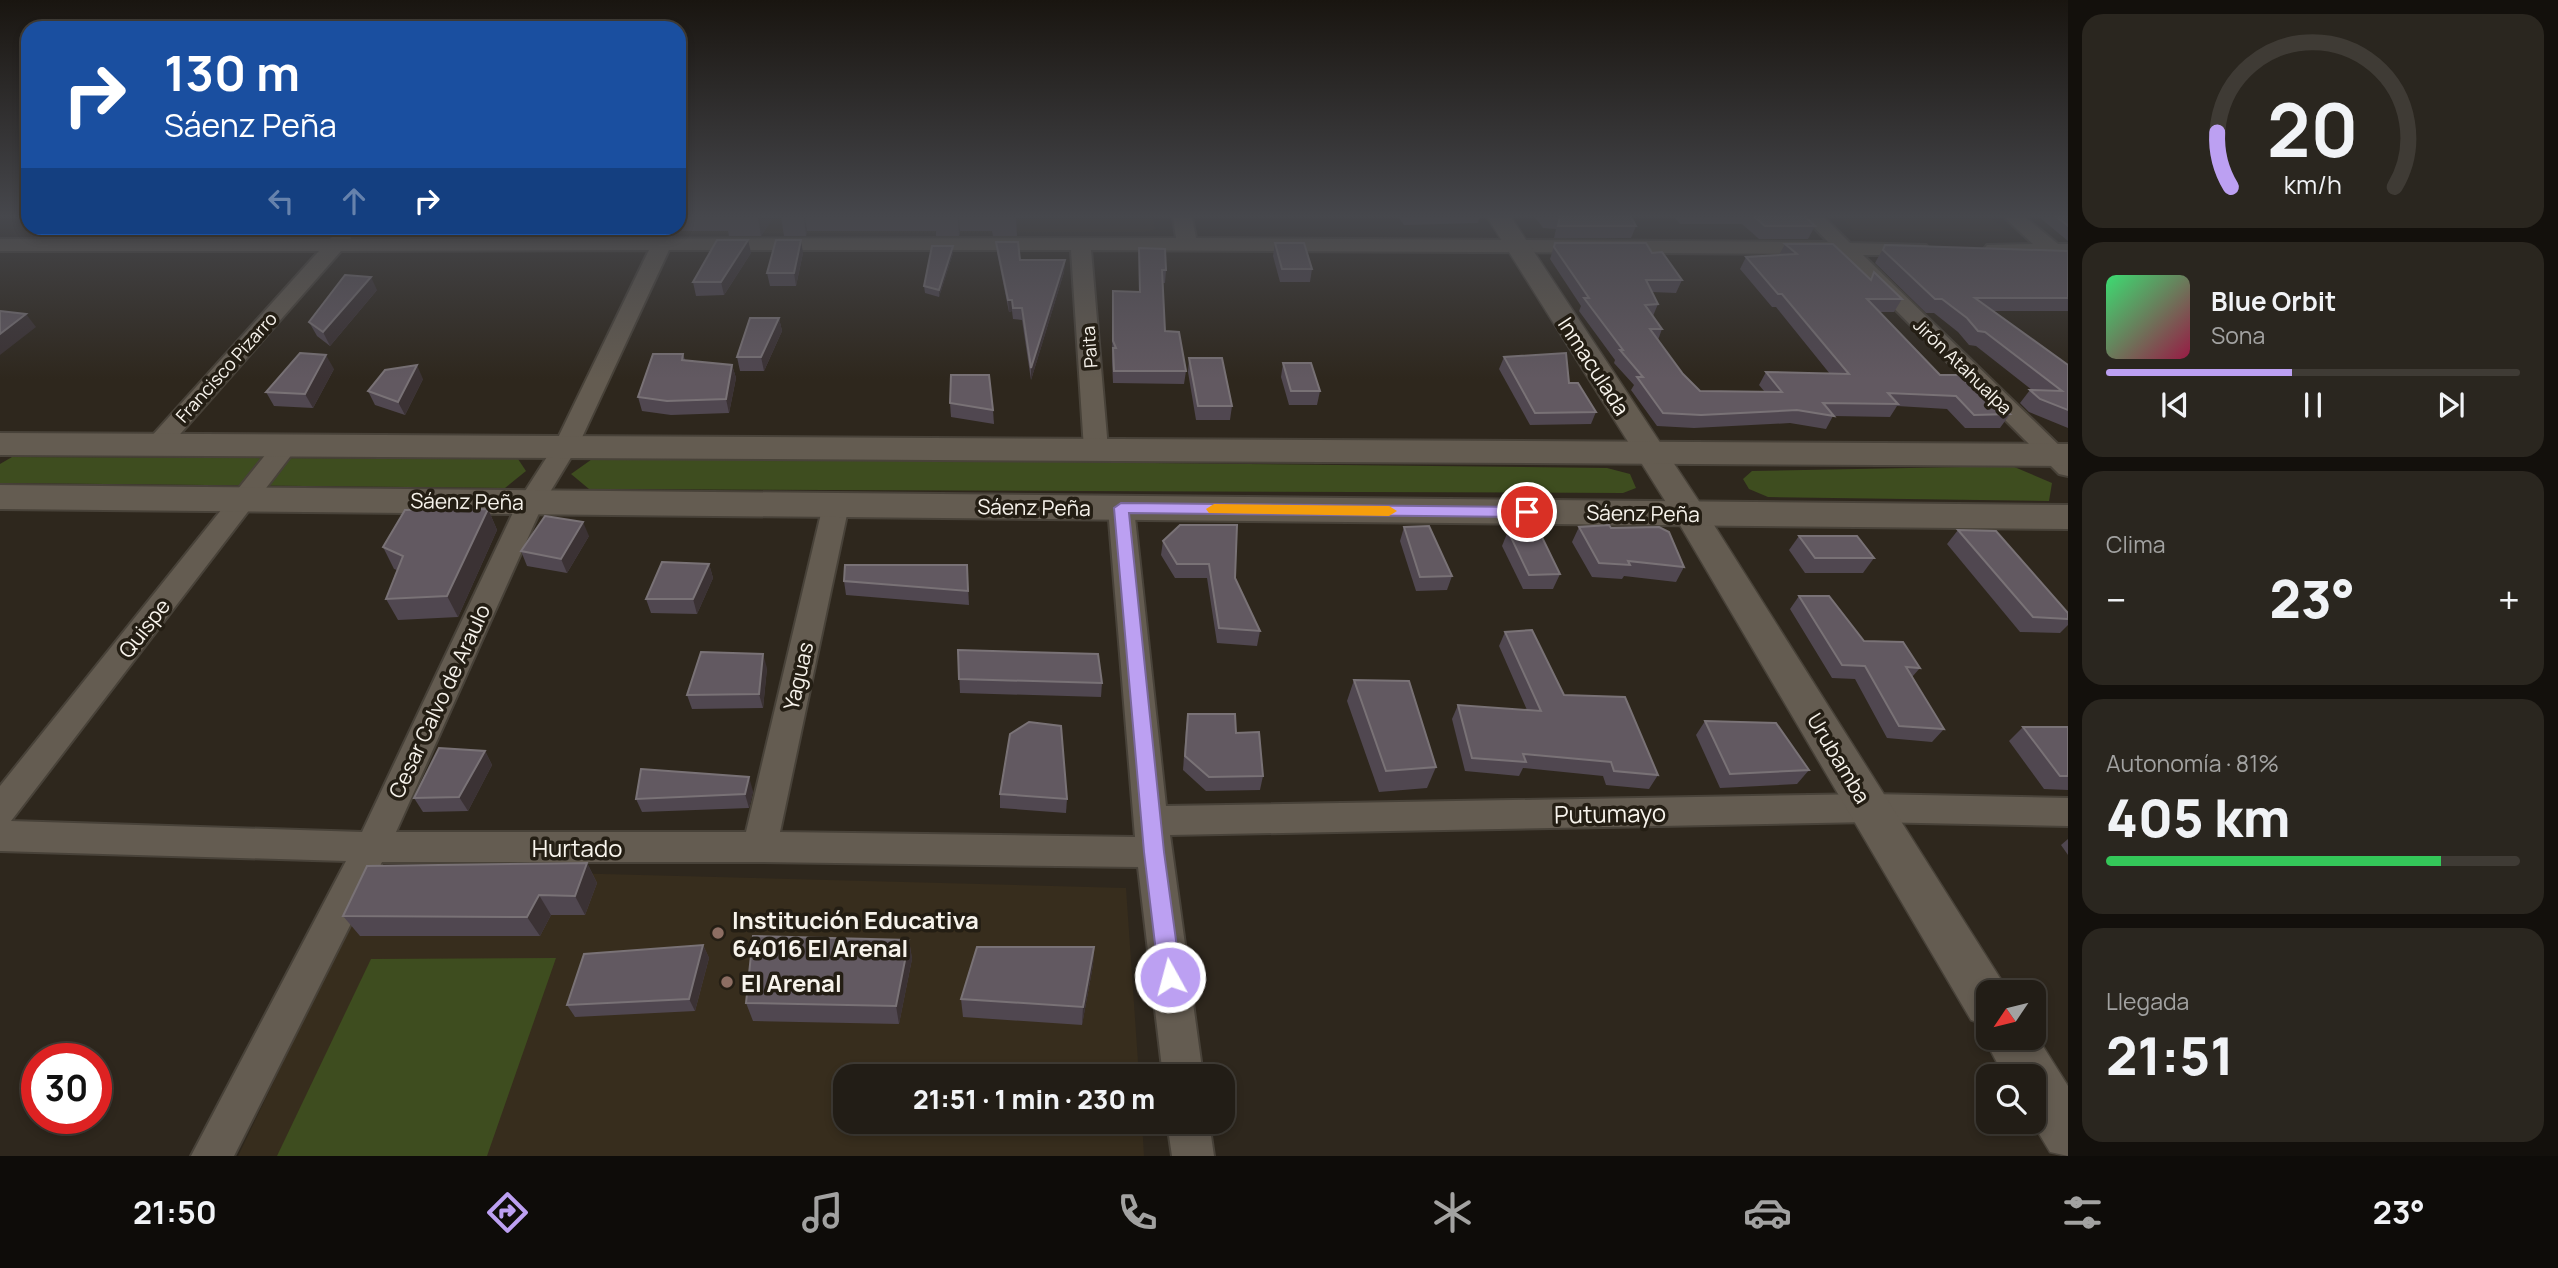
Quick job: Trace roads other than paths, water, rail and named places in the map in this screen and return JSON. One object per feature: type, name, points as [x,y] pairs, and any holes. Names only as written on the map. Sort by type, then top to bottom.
[{"type":"main road","points":[[0,444],[1651,452],[2063,459]]},
{"type":"main road","name":"Sáenz Peña","points":[[0,497],[2068,517]]},
{"type":"street","name":"Francisco Pizarro","points":[[158,444],[311,271]]},
{"type":"street","name":"Cesar Calvo de Araulo","points":[[212,1156],[372,847],[531,502],[566,446],[650,271]]},
{"type":"street","name":"Paita","points":[[1083,271],[1096,449]]},
{"type":"street","name":"Inmaculada","points":[[1531,271],[1690,514]]},
{"type":"street","name":"Jirón Atahualpa","points":[[1866,271],[2063,459]]},
{"type":"street","name":"Quispe","points":[[0,811],[287,444]]},
{"type":"street","name":"Yaguas","points":[[760,847],[836,505]]},
{"type":"street","points":[[1121,508],[1154,837],[1181,1064]]},
{"type":"street","name":"Urubamba","points":[[1690,514],[1976,983]]},
{"type":"street","name":"Putumayo","points":[[1154,837],[1870,808],[2068,812]]},
{"type":"street","name":"Hurtado","points":[[0,836],[372,847],[760,847],[1154,837]]},
{"type":"street","points":[[2046,1098],[2068,1134]]},
{"type":"street","points":[[1190,1134],[1193,1156]]},
{"type":"place","name":"Institución Educativa 64016 El Arenal","points":[[718,933]]},
{"type":"place","name":"El Arenal","points":[[727,982]]}]
